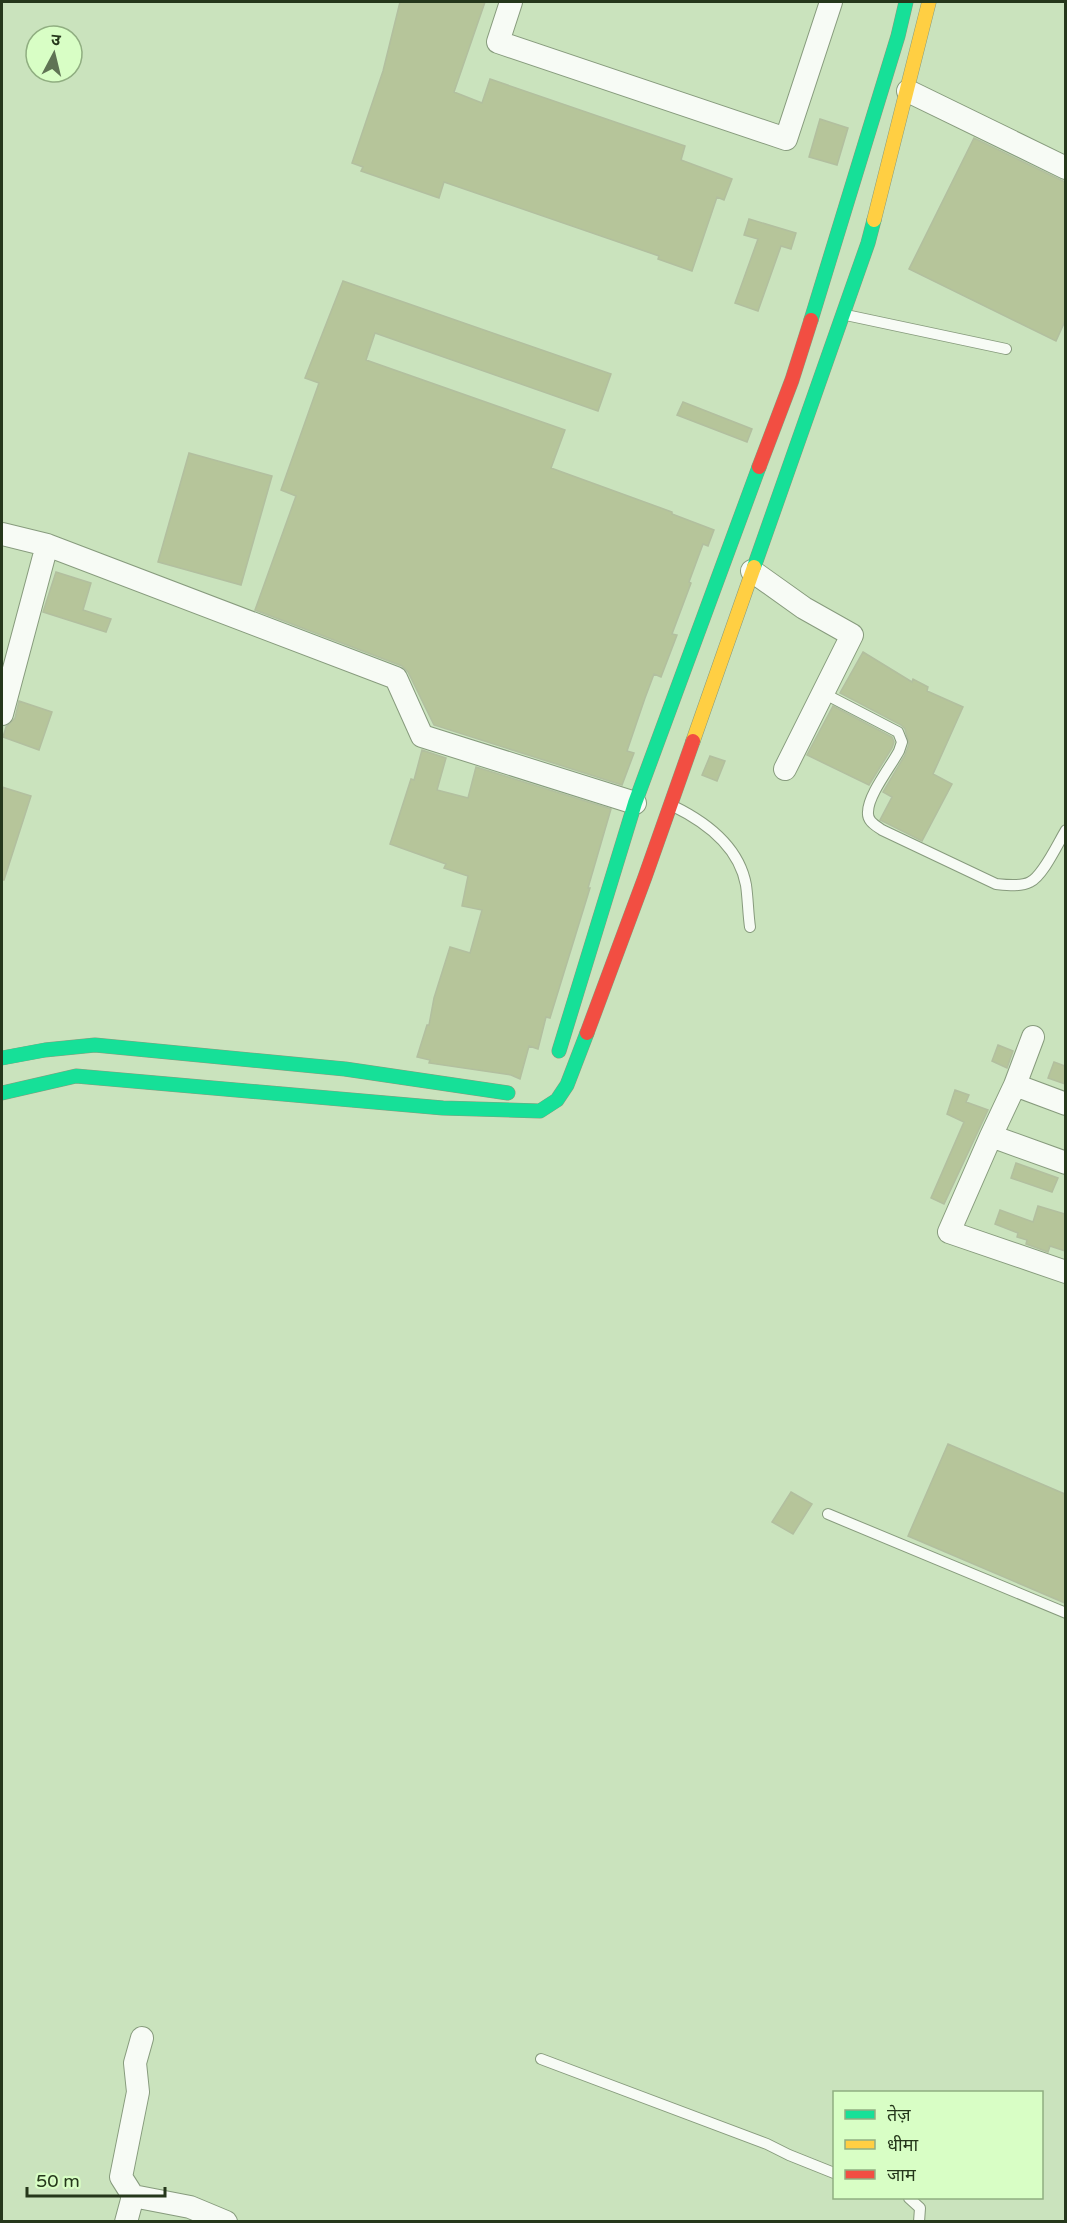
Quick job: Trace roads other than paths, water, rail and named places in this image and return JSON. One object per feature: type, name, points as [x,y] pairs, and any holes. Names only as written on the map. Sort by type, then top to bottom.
[{"type":"street","points":[[511,2],[498,42],[786,139],[831,2]]},
{"type":"street","points":[[555,1063],[635,803],[792,380],[898,36],[906,2]]},
{"type":"street","points":[[2,1093],[76,1076],[443,1108],[540,1111],[557,1100],[567,1085],[670,805],[868,243],[929,2]]},
{"type":"street","points":[[908,92],[1065,168]]},
{"type":"street","points":[[2,534],[47,545],[396,678],[422,736],[635,803]]},
{"type":"street","points":[[2,714],[47,545]]},
{"type":"street","points":[[752,571],[804,608],[852,635],[785,769]]},
{"type":"street","points":[[670,705],[701,716]]},
{"type":"street","points":[[1034,1037],[949,1232],[1065,1272]]},
{"type":"street","points":[[2,1058],[45,1050],[95,1045],[345,1069],[520,1094]]},
{"type":"street","points":[[1015,1084],[1065,1104]]},
{"type":"street","points":[[992,1136],[1065,1163]]},
{"type":"street","points":[[142,2038],[135,2063],[138,2092],[120,2177],[133,2196],[190,2207],[226,2222]]},
{"type":"street","points":[[126,2222],[133,2196]]},
{"type":"lane","points":[[843,314],[1005,349]]},
{"type":"lane","points":[[823,693],[898,732],[902,742],[899,751],[870,801],[867,813],[872,823],[882,830],[996,884],[1012,885],[1030,882],[1038,874],[1065,830]]},
{"type":"lane","points":[[670,805],[711,830],[729,848],[741,868],[746,885],[750,927]]},
{"type":"lane","points":[[828,1514],[1065,1613]]},
{"type":"lane","points":[[541,2059],[767,2144],[833,2174]]},
{"type":"lane","points":[[910,2199],[920,2208],[919,2222]]}]
